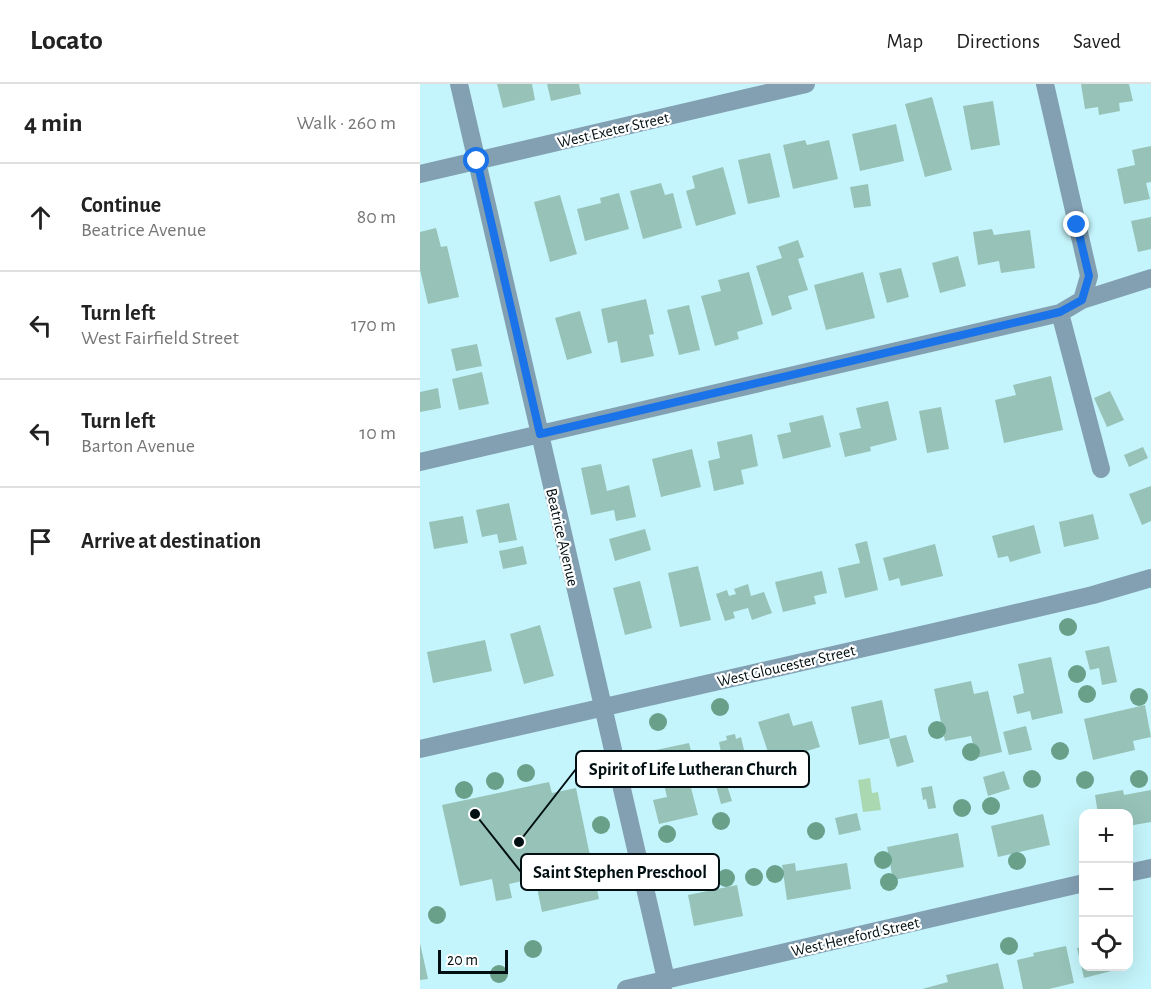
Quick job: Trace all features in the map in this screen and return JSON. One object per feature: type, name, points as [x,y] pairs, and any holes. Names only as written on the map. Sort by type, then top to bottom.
[{"type":"street","name":"Beatrice Avenue","points":[[459,84],[603,707],[664,984]]},
{"type":"street","name":"West Exeter Street","points":[[420,174],[806,84]]},
{"type":"street","points":[[1045,84],[1089,276],[1082,300]]},
{"type":"street","points":[[420,462],[1060,312],[1082,300],[1151,278]]},
{"type":"street","points":[[1060,312],[1101,469]]},
{"type":"street","name":"West Gloucester Street","points":[[420,749],[1094,595],[1151,578]]},
{"type":"street","points":[[1133,872],[1151,868]]},
{"type":"street","name":"West Hereford Street","points":[[626,989],[664,984],[1079,884]]},
{"type":"green space","points":[[870,778],[872,793],[878,792],[881,810],[863,812],[858,780]]},
{"type":"building","points":[[497,84],[532,84],[535,100],[503,108]]},
{"type":"building","points":[[547,84],[579,84],[581,94],[551,101]]},
{"type":"building","points":[[1081,84],[1129,84],[1133,101],[1119,103],[1120,111],[1099,115],[1098,107],[1085,109]]},
{"type":"building","points":[[932,97],[952,170],[925,177],[905,104]]},
{"type":"building","points":[[993,101],[1000,145],[971,150],[963,106]]},
{"type":"building","points":[[896,124],[904,161],[860,171],[852,134]]},
{"type":"building","points":[[805,140],[807,145],[829,140],[838,179],[793,189],[783,145]]},
{"type":"building","points":[[1151,146],[1151,182],[1146,183],[1150,199],[1124,204],[1117,169],[1135,165],[1132,150]]},
{"type":"building","points":[[770,153],[780,197],[748,204],[738,160]]},
{"type":"building","points":[[723,167],[736,214],[696,226],[686,191],[695,188],[692,176]]},
{"type":"building","points":[[661,183],[665,195],[673,193],[682,228],[643,239],[630,191]]},
{"type":"building","points":[[868,184],[871,206],[854,208],[850,187]]},
{"type":"building","points":[[619,193],[629,229],[585,241],[577,209],[601,203],[600,198]]},
{"type":"building","points":[[560,195],[577,254],[550,262],[534,202]]},
{"type":"building","points":[[1151,217],[1151,249],[1138,252],[1131,221]]},
{"type":"building","points":[[436,228],[441,247],[447,246],[459,297],[428,304],[420,270],[420,232]]},
{"type":"building","points":[[992,229],[994,235],[1030,230],[1035,268],[1001,273],[999,261],[978,265],[973,232]]},
{"type":"building","points":[[798,240],[804,257],[798,259],[808,290],[788,296],[792,309],[772,316],[756,266],[782,258],[778,247]]},
{"type":"building","points":[[958,256],[966,286],[940,293],[932,263]]},
{"type":"building","points":[[901,268],[909,297],[887,303],[879,273]]},
{"type":"building","points":[[749,272],[763,324],[737,332],[739,339],[715,346],[701,296],[721,291],[718,280]]},
{"type":"building","points":[[863,272],[875,318],[826,330],[814,285]]},
{"type":"building","points":[[646,299],[654,334],[649,335],[654,356],[621,363],[617,341],[608,343],[601,309]]},
{"type":"building","points":[[689,305],[700,350],[679,355],[667,310]]},
{"type":"building","points":[[580,311],[592,353],[567,360],[555,318]]},
{"type":"building","points":[[477,344],[482,366],[456,371],[451,349]]},
{"type":"building","points":[[482,372],[489,404],[459,410],[452,379]]},
{"type":"building","points":[[1051,376],[1063,430],[1004,443],[995,400],[1016,395],[1013,385]]},
{"type":"building","points":[[438,388],[441,408],[420,412],[420,392]]},
{"type":"building","points":[[1110,391],[1124,420],[1107,427],[1094,398]]},
{"type":"building","points":[[888,401],[897,440],[870,447],[871,451],[845,457],[839,433],[861,428],[856,408]]},
{"type":"building","points":[[941,407],[949,449],[927,453],[919,411]]},
{"type":"building","points":[[823,415],[831,447],[783,459],[777,435],[791,432],[789,423]]},
{"type":"building","points":[[752,434],[758,466],[741,470],[744,484],[714,491],[708,461],[720,458],[717,442]]},
{"type":"building","points":[[1143,447],[1148,458],[1129,467],[1124,455]]},
{"type":"building","points":[[692,449],[701,487],[661,497],[652,459]]},
{"type":"building","points":[[601,464],[607,491],[629,485],[636,517],[616,521],[614,510],[591,515],[581,468]]},
{"type":"building","points":[[1151,486],[1151,521],[1142,525],[1129,494]]},
{"type":"building","points":[[509,503],[517,540],[499,543],[497,534],[482,537],[476,510]]},
{"type":"building","points":[[1093,514],[1099,539],[1064,547],[1059,522]]},
{"type":"building","points":[[463,516],[468,543],[434,549],[429,522]]},
{"type":"building","points":[[1034,525],[1041,553],[1010,562],[1008,556],[998,558],[992,536]]},
{"type":"building","points":[[645,529],[651,550],[615,561],[609,539]]},
{"type":"building","points":[[867,541],[878,590],[845,598],[838,568],[860,563],[855,544]]},
{"type":"building","points":[[935,544],[943,576],[901,586],[899,578],[889,581],[883,558]]},
{"type":"building","points":[[523,546],[527,564],[503,569],[499,551]]},
{"type":"building","points":[[698,566],[711,620],[680,627],[668,573]]},
{"type":"building","points":[[822,571],[827,593],[814,596],[816,604],[783,612],[775,582]]},
{"type":"building","points":[[640,581],[652,628],[625,635],[613,588]]},
{"type":"building","points":[[748,584],[751,596],[764,592],[772,613],[752,620],[748,608],[733,612],[735,618],[725,621],[716,594],[727,590],[729,596],[736,594],[734,589]]},
{"type":"building","points":[[540,625],[554,676],[524,684],[510,634]]},
{"type":"building","points":[[485,640],[492,671],[433,683],[427,652]]},
{"type":"building","points":[[1109,646],[1117,682],[1102,685],[1099,668],[1090,670],[1085,651]]},
{"type":"building","points":[[1051,657],[1063,713],[1032,720],[1030,711],[1017,714],[1013,696],[1024,693],[1018,664]]},
{"type":"building","points":[[971,681],[974,694],[988,691],[1002,752],[976,758],[971,736],[945,741],[934,689]]},
{"type":"building","points":[[882,700],[890,738],[859,745],[851,707]]},
{"type":"building","points":[[1145,705],[1151,737],[1133,741],[1135,750],[1093,760],[1084,719]]},
{"type":"building","points":[[789,713],[793,726],[812,721],[820,747],[791,756],[797,776],[778,782],[758,722]]},
{"type":"building","points":[[1026,726],[1032,750],[1009,755],[1003,732]]},
{"type":"building","points":[[735,734],[736,739],[741,737],[747,763],[740,765],[741,773],[734,775],[732,767],[724,768],[719,742],[727,740],[726,736]]},
{"type":"building","points":[[906,735],[914,762],[897,767],[889,739]]},
{"type":"building","points":[[689,743],[699,782],[690,784],[698,815],[659,824],[653,800],[667,797],[656,750]]},
{"type":"building","points":[[1004,771],[1010,789],[988,796],[983,777]]},
{"type":"building","points":[[725,779],[732,801],[721,804],[715,782]]},
{"type":"building","points":[[549,782],[552,793],[576,788],[599,899],[542,912],[535,878],[509,884],[512,898],[496,901],[492,879],[460,886],[442,805]]},
{"type":"building","points":[[932,786],[936,808],[928,809],[926,799],[923,800],[921,788]]},
{"type":"building","points":[[1123,790],[1124,795],[1151,790],[1151,822],[1133,825],[1133,809],[1097,809],[1095,795]]},
{"type":"building","points":[[857,813],[861,830],[839,835],[835,818]]},
{"type":"building","points":[[1043,814],[1050,845],[998,857],[991,826]]},
{"type":"building","points":[[958,833],[964,867],[893,880],[887,847]]},
{"type":"building","points":[[795,863],[796,871],[847,863],[851,889],[787,900],[782,865]]},
{"type":"building","points":[[737,885],[743,916],[694,926],[688,895]]},
{"type":"building","points":[[420,943],[428,979],[420,980]]},
{"type":"building","points":[[1066,946],[1074,983],[1049,989],[1023,989],[1017,960],[1034,956],[1033,953]]},
{"type":"building","points":[[998,963],[1004,989],[922,989],[948,982],[946,975]]},
{"type":"building","points":[[1082,971],[1111,971],[1084,978]]},
{"type":"place","name":"Saint Stephen Preschool","points":[[475,814]]},
{"type":"place","name":"Spirit of Life Lutheran Church","points":[[519,842]]},
{"type":"route","points":[[477,161],[540,434],[1060,312],[1082,300],[1089,276],[1077,225]]}]
